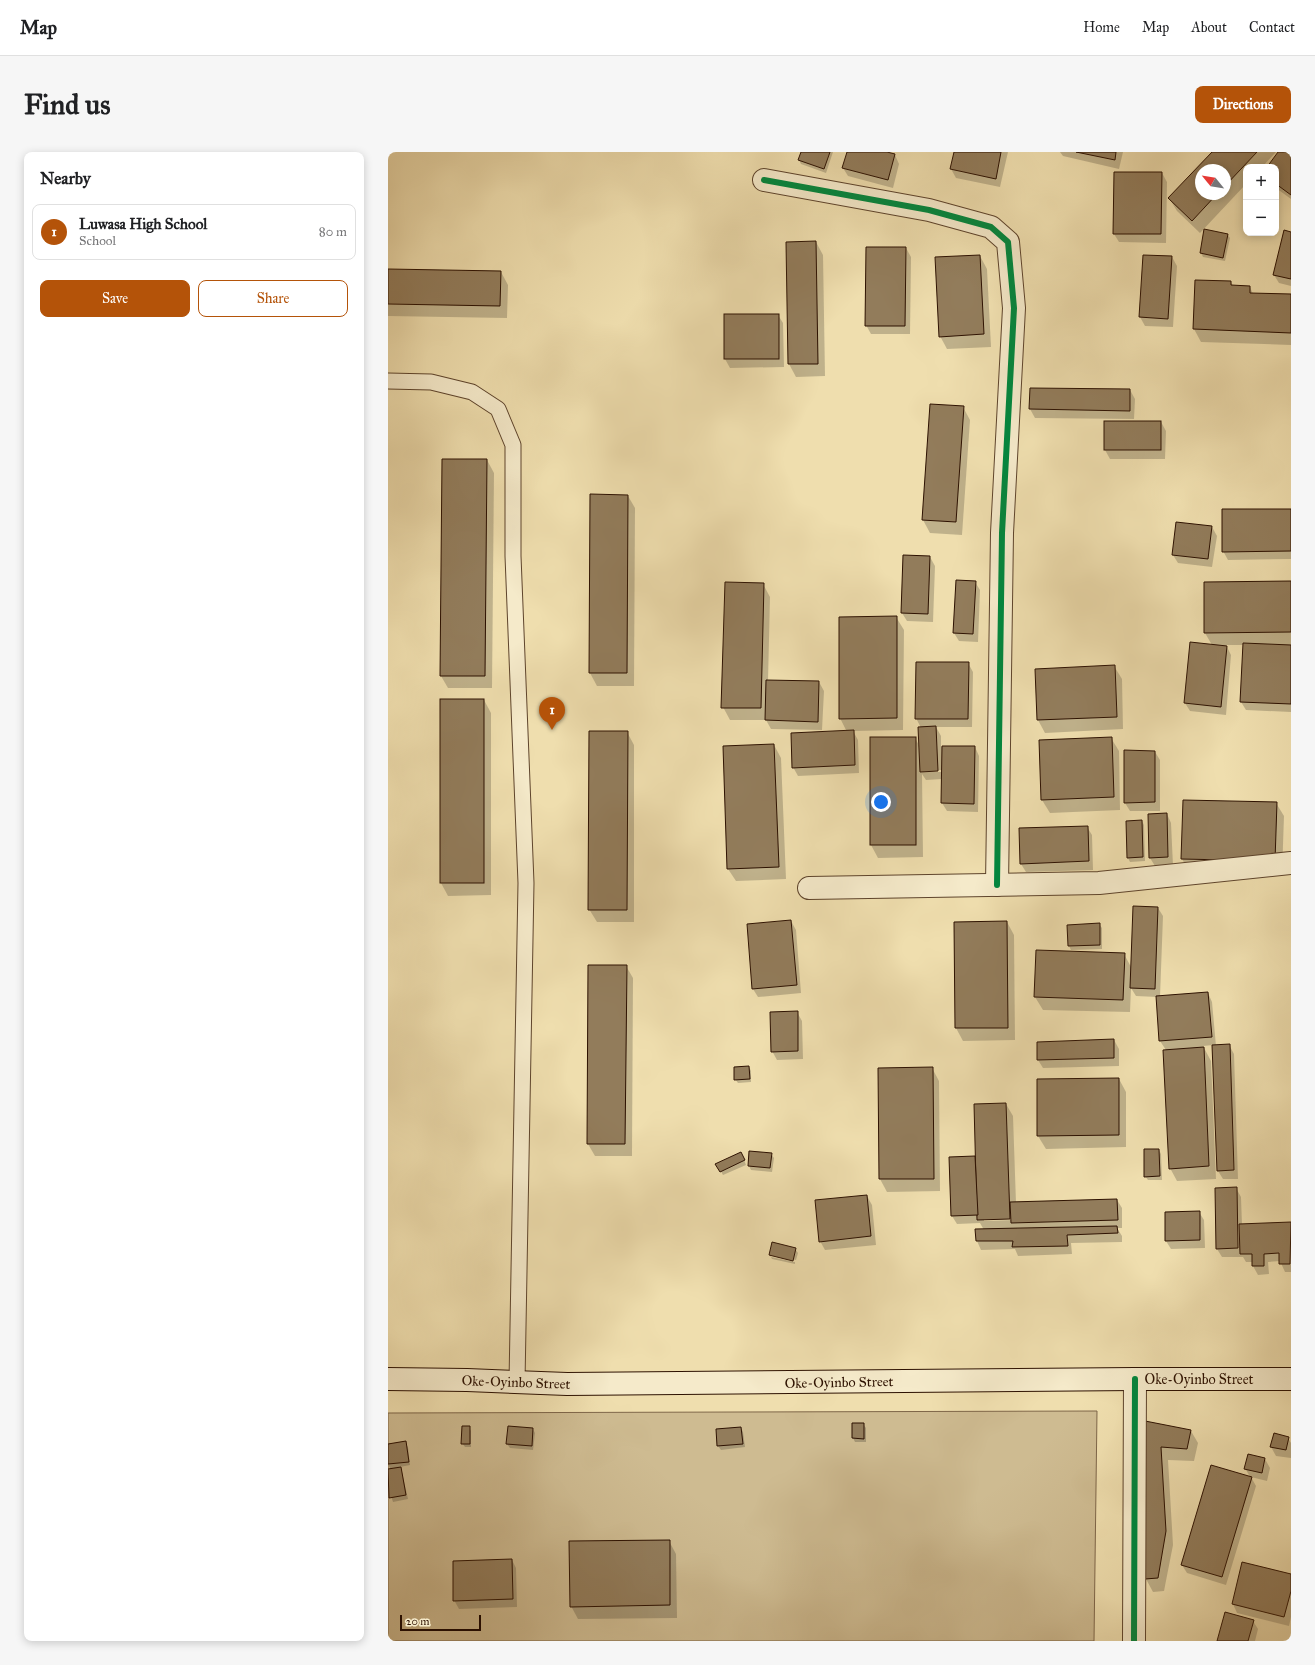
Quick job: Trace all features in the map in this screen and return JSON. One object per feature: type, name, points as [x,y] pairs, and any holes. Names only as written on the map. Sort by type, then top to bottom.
[{"type":"street","points":[[764,180],[929,210],[991,227],[1008,242],[1014,308],[1002,533],[997,885]]},
{"type":"street","points":[[809,888],[1099,883],[1291,863]]},
{"type":"street","points":[[1134,1379],[1134,1641]]},
{"type":"street","name":"Oke-Oyinbo Street","points":[[388,1380],[567,1384],[1134,1379],[1291,1380]]},
{"type":"lane","points":[[388,381],[431,382],[472,392],[498,409],[514,445],[513,556],[526,883],[517,1382]]},
{"type":"shaded area","points":[[1097,1411],[1094,1641],[388,1641],[388,1413]]},
{"type":"building","points":[[801,152],[830,152],[824,169],[798,160]]},
{"type":"building","points":[[847,152],[887,152],[895,154],[888,180],[842,168]]},
{"type":"building","points":[[954,152],[1001,152],[996,179],[950,169]]},
{"type":"building","points":[[1076,152],[1116,152],[1115,160]]},
{"type":"building","points":[[1212,152],[1257,152],[1246,164],[1243,164],[1243,167],[1231,180],[1231,164],[1201,164]]},
{"type":"building","points":[[1278,152],[1291,152],[1291,195],[1279,186],[1279,164],[1269,164]]},
{"type":"building","points":[[1195,170],[1195,200],[1211,200],[1192,221],[1168,198]]},
{"type":"building","points":[[1114,172],[1162,172],[1161,234],[1113,234]]},
{"type":"building","points":[[1204,229],[1228,234],[1223,258],[1200,253]]},
{"type":"building","points":[[1284,230],[1291,232],[1291,279],[1273,275]]},
{"type":"building","points":[[816,241],[818,364],[788,364],[786,242]]},
{"type":"building","points":[[866,247],[906,247],[905,326],[865,326]]},
{"type":"building","points":[[980,255],[984,334],[939,337],[935,257]]},
{"type":"building","points":[[1143,255],[1172,256],[1168,319],[1139,317]]},
{"type":"building","points":[[388,269],[501,271],[500,306],[388,304]]},
{"type":"building","points":[[1195,280],[1231,281],[1231,285],[1250,286],[1250,293],[1291,294],[1291,333],[1193,329]]},
{"type":"building","points":[[724,314],[779,314],[779,359],[724,359]]},
{"type":"building","points":[[1030,388],[1130,389],[1130,411],[1029,409]]},
{"type":"building","points":[[930,404],[964,406],[956,522],[922,520]]},
{"type":"building","points":[[1104,421],[1161,421],[1161,450],[1104,450]]},
{"type":"building","points":[[442,459],[487,459],[485,676],[440,676]]},
{"type":"building","points":[[590,494],[628,495],[627,673],[589,673]]},
{"type":"building","points":[[1222,509],[1291,509],[1291,551],[1222,552]]},
{"type":"building","points":[[1176,522],[1212,526],[1208,559],[1172,555]]},
{"type":"building","points":[[903,555],[930,556],[928,614],[901,613]]},
{"type":"building","points":[[956,580],[976,581],[973,634],[953,633]]},
{"type":"building","points":[[1291,581],[1291,632],[1204,633],[1204,582]]},
{"type":"building","points":[[725,582],[764,583],[761,708],[721,708]]},
{"type":"building","points":[[897,616],[897,718],[839,719],[839,617]]},
{"type":"building","points":[[1190,642],[1227,646],[1221,707],[1184,703]]},
{"type":"building","points":[[1243,643],[1291,645],[1291,704],[1240,702]]},
{"type":"building","points":[[916,662],[969,662],[968,719],[915,719]]},
{"type":"building","points":[[1115,665],[1117,717],[1037,720],[1035,669]]},
{"type":"building","points":[[766,680],[819,681],[818,722],[765,720]]},
{"type":"building","points":[[440,699],[484,699],[484,883],[440,883]]},
{"type":"building","points":[[936,726],[938,771],[920,772],[918,727]]},
{"type":"building","points":[[854,730],[855,765],[792,768],[791,733]]},
{"type":"building","points":[[589,731],[628,731],[627,910],[588,910]]},
{"type":"building","points":[[870,737],[916,737],[916,845],[870,845]]},
{"type":"building","points":[[1112,737],[1114,797],[1041,800],[1039,740]]},
{"type":"building","points":[[774,744],[779,867],[727,869],[723,746]]},
{"type":"building","points":[[942,746],[975,746],[974,804],[941,803]]},
{"type":"building","points":[[1124,750],[1155,751],[1155,802],[1124,803]]},
{"type":"building","points":[[1183,800],[1277,802],[1275,861],[1181,859]]},
{"type":"building","points":[[1167,813],[1168,857],[1149,858],[1148,814]]},
{"type":"building","points":[[1142,820],[1143,857],[1127,858],[1126,821]]},
{"type":"building","points":[[1088,826],[1089,861],[1020,864],[1019,828]]},
{"type":"building","points":[[1133,906],[1158,907],[1155,989],[1130,988]]},
{"type":"building","points":[[791,920],[797,985],[752,989],[747,924]]},
{"type":"building","points":[[1007,921],[1008,1028],[955,1028],[954,922]]},
{"type":"building","points":[[1100,923],[1100,945],[1068,946],[1067,925]]},
{"type":"building","points":[[1036,950],[1125,953],[1123,1000],[1034,997]]},
{"type":"building","points":[[588,965],[627,965],[625,1144],[587,1144]]},
{"type":"building","points":[[1208,992],[1212,1037],[1159,1041],[1156,996]]},
{"type":"building","points":[[798,1011],[798,1051],[771,1052],[770,1012]]},
{"type":"building","points":[[1114,1039],[1114,1058],[1037,1060],[1037,1042]]},
{"type":"building","points":[[1230,1044],[1234,1170],[1217,1171],[1212,1045]]},
{"type":"building","points":[[1204,1047],[1209,1166],[1169,1169],[1163,1050]]},
{"type":"building","points":[[749,1066],[750,1079],[734,1080],[734,1067]]},
{"type":"building","points":[[933,1067],[934,1179],[879,1179],[878,1068]]},
{"type":"building","points":[[1119,1078],[1119,1135],[1037,1136],[1037,1079]]},
{"type":"building","points":[[1006,1103],[1010,1219],[977,1220],[974,1104]]},
{"type":"building","points":[[1144,1149],[1159,1149],[1160,1176],[1144,1177]]},
{"type":"building","points":[[749,1151],[772,1153],[770,1168],[748,1166]]},
{"type":"building","points":[[741,1152],[745,1160],[720,1172],[715,1164]]},
{"type":"building","points":[[975,1156],[978,1215],[951,1216],[949,1157]]},
{"type":"building","points":[[1237,1187],[1238,1248],[1216,1249],[1215,1188]]},
{"type":"building","points":[[867,1195],[871,1236],[819,1242],[815,1200]]},
{"type":"building","points":[[1117,1199],[1118,1220],[1011,1223],[1010,1202]]},
{"type":"building","points":[[1200,1211],[1200,1240],[1165,1241],[1165,1212]]},
{"type":"building","points":[[1291,1222],[1290,1264],[1279,1264],[1279,1253],[1264,1254],[1264,1266],[1252,1266],[1252,1254],[1240,1254],[1239,1224]]},
{"type":"building","points":[[1117,1226],[1118,1233],[1067,1235],[1068,1246],[1012,1247],[1013,1241],[976,1241],[975,1229]]},
{"type":"building","points":[[772,1242],[796,1248],[793,1261],[769,1255]]},
{"type":"building","points":[[1140,1420],[1191,1430],[1187,1449],[1161,1447],[1166,1531],[1158,1578],[1145,1579]]},
{"type":"building","points":[[852,1423],[864,1423],[864,1439],[852,1438]]},
{"type":"building","points":[[462,1426],[470,1426],[470,1444],[461,1444]]},
{"type":"building","points":[[508,1426],[533,1428],[532,1446],[506,1444]]},
{"type":"building","points":[[741,1427],[743,1444],[717,1446],[716,1429]]},
{"type":"building","points":[[1274,1433],[1289,1437],[1286,1450],[1270,1447]]},
{"type":"building","points":[[406,1441],[409,1462],[388,1464],[388,1444]]},
{"type":"building","points":[[1248,1454],[1265,1458],[1262,1473],[1244,1469]]},
{"type":"building","points":[[1211,1465],[1252,1477],[1222,1577],[1181,1565]]},
{"type":"building","points":[[401,1467],[406,1495],[389,1498],[388,1469]]},
{"type":"building","points":[[670,1540],[670,1605],[570,1607],[569,1541]]},
{"type":"building","points":[[512,1559],[513,1599],[453,1601],[453,1561]]},
{"type":"building","points":[[1242,1562],[1291,1574],[1291,1591],[1284,1617],[1232,1604]]},
{"type":"building","points":[[1225,1612],[1254,1620],[1248,1641],[1217,1641]]},
{"type":"cycle path","points":[[764,180],[929,210],[991,227],[1008,242],[1014,308],[1002,533],[997,885]]},
{"type":"cycle path","points":[[1134,1641],[1135,1379]]},
{"type":"place","name":"Luwasa High School","points":[[552,730]]}]
